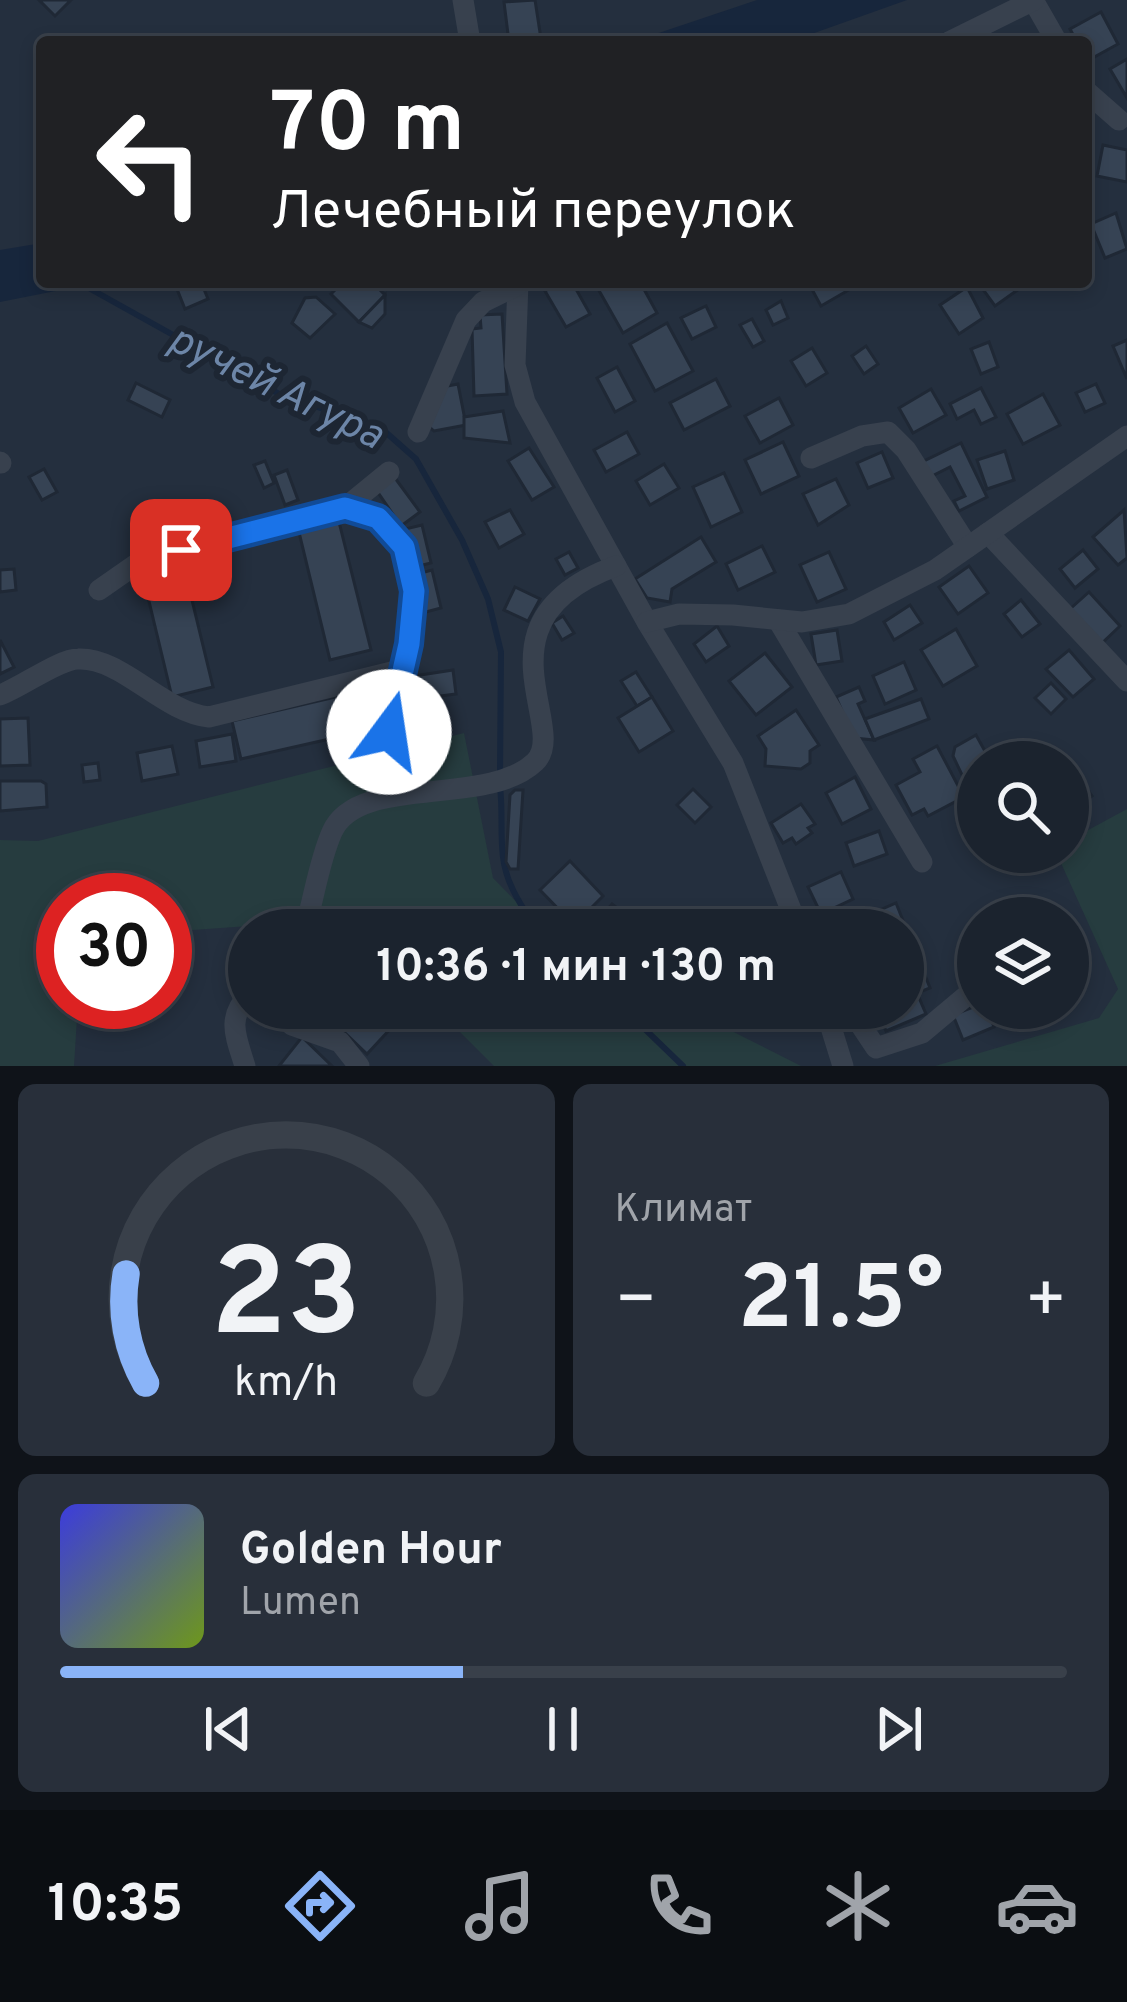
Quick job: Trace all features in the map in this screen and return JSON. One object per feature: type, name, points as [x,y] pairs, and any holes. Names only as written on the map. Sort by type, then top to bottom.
[{"type":"street","points":[[463,0],[469,36]]},
{"type":"street","points":[[961,36],[1033,0],[1054,36]]},
{"type":"street","points":[[1092,96],[1118,120]]},
{"type":"street","points":[[418,432],[466,320],[482,302],[510,288]]},
{"type":"street","points":[[518,288],[515,364],[525,402],[647,622],[733,763],[791,909]]},
{"type":"street","points":[[811,458],[862,436],[888,432],[906,450],[968,547]]},
{"type":"street","points":[[647,622],[679,614],[802,622],[849,614],[935,570],[1127,436]]},
{"type":"street","points":[[99,590],[142,560],[345,508],[388,472]]},
{"type":"street","points":[[345,508],[378,518],[404,547],[414,591],[389,744],[399,766],[425,792]]},
{"type":"street","points":[[988,533],[1127,682]]},
{"type":"street","points":[[310,909],[333,829],[361,805],[482,787],[517,775],[541,754],[533,666],[541,624],[564,592],[616,566]]},
{"type":"street","points":[[778,620],[922,862]]},
{"type":"street","points":[[0,695],[31,683],[60,663],[80,658],[122,674],[178,709],[195,715],[222,714],[404,670]]},
{"type":"street","points":[[863,1029],[876,1048],[922,1033],[957,1004]]},
{"type":"street","points":[[234,1029],[245,1066]]},
{"type":"street","points":[[303,1029],[340,1042],[359,1066]]},
{"type":"street","points":[[832,1029],[843,1066]]},
{"type":"green space","points":[[464,733],[493,878],[523,909],[228,909],[228,928],[192,930],[192,873],[36,873],[36,1029],[76,1029],[74,1066],[0,1066],[0,840],[38,841]]},
{"type":"green space","points":[[1127,809],[1127,1066],[935,1066],[1061,1029],[1089,1029],[1089,1021],[1099,1018],[1118,989],[1089,925],[1089,897],[1076,897],[1066,873],[1089,873],[1089,830]]},
{"type":"green space","points":[[457,1029],[728,1029],[801,1066],[494,1066]]},
{"type":"water","points":[[757,0],[907,0],[806,36],[650,36]]},
{"type":"water","points":[[36,244],[36,288],[71,288],[0,302],[0,250]]},
{"type":"building","points":[[39,0],[71,0],[55,16]]},
{"type":"building","points":[[535,0],[541,36],[508,36],[504,2]]},
{"type":"building","points":[[1101,12],[1118,44],[1092,58],[1092,36],[1074,36],[1070,29]]},
{"type":"building","points":[[1127,59],[1127,98],[1110,69]]},
{"type":"building","points":[[1103,145],[1127,150],[1127,182],[1097,176]]},
{"type":"building","points":[[1116,213],[1127,249],[1105,258],[1092,224]]},
{"type":"building","points":[[177,288],[203,288],[208,299],[185,309]]},
{"type":"building","points":[[337,288],[378,288],[385,295],[359,322],[331,294]]},
{"type":"building","points":[[575,288],[590,314],[566,327],[545,291]]},
{"type":"building","points":[[598,288],[643,288],[657,313],[623,333]]},
{"type":"building","points":[[811,288],[852,288],[821,306]]},
{"type":"building","points":[[968,288],[983,318],[959,334],[940,305]]},
{"type":"building","points":[[982,288],[1018,288],[1019,289],[995,306]]},
{"type":"building","points":[[385,295],[385,314],[372,328],[359,322]]},
{"type":"building","points":[[316,297],[335,314],[310,338],[292,323],[305,298]]},
{"type":"building","points":[[781,301],[788,318],[773,325],[766,310]]},
{"type":"building","points":[[706,306],[716,327],[692,339],[681,318]]},
{"type":"building","points":[[502,314],[507,394],[474,396],[472,329],[481,328],[480,315]]},
{"type":"building","points":[[752,319],[764,341],[753,347],[740,325]]},
{"type":"building","points":[[667,323],[693,371],[655,391],[630,344]]},
{"type":"building","points":[[1127,340],[1127,379],[1113,346]]},
{"type":"building","points":[[989,342],[998,367],[981,374],[971,349]]},
{"type":"building","points":[[866,346],[878,364],[864,374],[852,356]]},
{"type":"building","points":[[812,348],[827,373],[806,386],[791,361]]},
{"type":"building","points":[[617,367],[635,401],[615,412],[597,378]]},
{"type":"building","points":[[716,379],[730,406],[684,430],[670,403]]},
{"type":"building","points":[[136,383],[170,400],[162,417],[128,400]]},
{"type":"building","points":[[458,384],[466,425],[434,431],[425,423],[437,388]]},
{"type":"building","points":[[1096,384],[1105,403],[1085,412],[1076,393]]},
{"type":"building","points":[[981,388],[996,417],[981,424],[974,410],[957,419],[950,404]]},
{"type":"building","points":[[931,389],[946,415],[913,433],[899,408]]},
{"type":"building","points":[[1043,394],[1060,425],[1023,444],[1007,414]]},
{"type":"building","points":[[779,398],[793,425],[760,443],[745,416]]},
{"type":"building","points":[[503,411],[510,443],[464,438],[464,417]]},
{"type":"building","points":[[627,432],[639,454],[606,472],[594,450]]},
{"type":"building","points":[[783,442],[799,476],[761,494],[745,460]]},
{"type":"building","points":[[961,443],[987,497],[959,511],[954,501],[965,496],[950,467],[930,477],[922,462]]},
{"type":"building","points":[[529,448],[554,487],[532,500],[508,461]]},
{"type":"building","points":[[1005,451],[1014,480],[987,489],[977,460]]},
{"type":"building","points":[[882,452],[893,478],[868,488],[857,463]]},
{"type":"building","points":[[265,461],[274,483],[264,488],[254,465]]},
{"type":"building","points":[[664,464],[679,488],[650,505],[636,481]]},
{"type":"building","points":[[44,469],[57,492],[42,500],[29,477]]},
{"type":"building","points":[[287,470],[298,500],[285,505],[274,475]]},
{"type":"building","points":[[724,473],[742,512],[711,527],[693,487]]},
{"type":"building","points":[[395,478],[420,512],[401,526],[377,491]]},
{"type":"building","points":[[836,479],[849,505],[818,525],[803,494]]},
{"type":"building","points":[[170,510],[176,534],[152,539],[146,516]]},
{"type":"building","points":[[510,510],[524,534],[499,548],[485,522]]},
{"type":"building","points":[[1124,510],[1127,558],[1118,565],[1093,537]]},
{"type":"building","points":[[338,518],[371,650],[330,660],[298,528]]},
{"type":"building","points":[[422,525],[431,563],[415,567],[405,529]]},
{"type":"building","points":[[701,537],[716,562],[672,589],[670,602],[647,598],[635,579]]},
{"type":"building","points":[[762,546],[775,572],[738,590],[726,564]]},
{"type":"building","points":[[1083,550],[1098,569],[1075,588],[1060,569]]},
{"type":"building","points":[[569,552],[578,568],[565,575],[556,559]]},
{"type":"building","points":[[829,552],[846,589],[817,602],[800,565]]},
{"type":"building","points":[[182,559],[213,687],[172,697],[141,568]]},
{"type":"building","points":[[969,566],[988,593],[958,614],[939,587]]},
{"type":"building","points":[[14,569],[16,590],[0,592],[0,570]]},
{"type":"building","points":[[432,570],[441,608],[426,612],[417,574]]},
{"type":"building","points":[[515,587],[540,599],[528,621],[504,610]]},
{"type":"building","points":[[1089,592],[1120,626],[1101,644],[1070,609]]},
{"type":"building","points":[[1021,600],[1040,624],[1022,637],[1004,614]]},
{"type":"building","points":[[910,605],[922,623],[894,640],[884,622]]},
{"type":"building","points":[[563,616],[574,633],[562,640],[552,623]]},
{"type":"building","points":[[717,626],[729,646],[706,662],[694,644]]},
{"type":"building","points":[[956,629],[977,666],[943,686],[921,650]]},
{"type":"building","points":[[837,630],[842,661],[816,665],[811,634]]},
{"type":"building","points":[[0,640],[14,667],[0,674]]},
{"type":"building","points":[[1069,650],[1094,679],[1073,697],[1046,669]]},
{"type":"building","points":[[765,653],[792,687],[756,715],[729,681]]},
{"type":"building","points":[[904,662],[916,690],[885,704],[873,676]]},
{"type":"building","points":[[453,670],[456,694],[417,699],[414,676]]},
{"type":"building","points":[[636,672],[652,697],[637,706],[621,681]]},
{"type":"building","points":[[1051,683],[1066,699],[1051,714],[1035,698]]},
{"type":"building","points":[[859,687],[865,701],[858,704],[874,740],[854,738],[836,697]]},
{"type":"building","points":[[357,692],[365,731],[241,759],[232,721]]},
{"type":"building","points":[[652,697],[673,731],[639,752],[618,718]]},
{"type":"building","points":[[921,699],[929,719],[874,740],[865,719]]},
{"type":"building","points":[[796,710],[819,745],[810,751],[810,763],[801,769],[765,766],[766,749],[758,736]]},
{"type":"building","points":[[28,718],[30,765],[0,766],[0,719]]},
{"type":"building","points":[[232,734],[236,761],[200,767],[196,741]]},
{"type":"building","points":[[172,746],[178,774],[142,781],[137,753]]},
{"type":"building","points":[[937,746],[957,784],[957,801],[928,816],[924,809],[912,815],[896,785],[920,772],[913,759]]},
{"type":"building","points":[[98,763],[100,780],[84,782],[82,765]]},
{"type":"building","points":[[855,777],[871,809],[842,824],[826,793]]},
{"type":"building","points":[[0,781],[41,781],[46,784],[47,807],[0,811]]},
{"type":"building","points":[[693,789],[711,807],[695,823],[677,805]]},
{"type":"building","points":[[523,790],[518,869],[510,869],[506,862],[510,795]]},
{"type":"building","points":[[801,804],[815,824],[808,828],[812,833],[796,844],[792,838],[783,843],[771,823]]},
{"type":"building","points":[[879,831],[887,854],[854,866],[846,843]]},
{"type":"building","points":[[570,861],[603,896],[590,909],[558,909],[540,890]]},
{"type":"building","points":[[841,872],[853,899],[832,909],[819,909],[808,887]]},
{"type":"building","points":[[343,1029],[390,1029],[367,1054]]},
{"type":"building","points":[[959,1029],[989,1029],[963,1040]]},
{"type":"building","points":[[302,1037],[332,1066],[279,1066]]},
{"type":"waterway","name":"ручей Агура","points":[[89,288],[281,395],[381,428],[416,459],[462,540],[488,599],[501,652],[500,773]]},
{"type":"waterway","name":"ручей Агура","points":[[500,787],[505,867],[524,909]]},
{"type":"waterway","name":"ручей Агура","points":[[645,1029],[683,1066]]},
{"type":"route","points":[[181,550],[345,508],[378,518],[394,532],[404,547],[414,591],[409,644],[389,732]]}]
